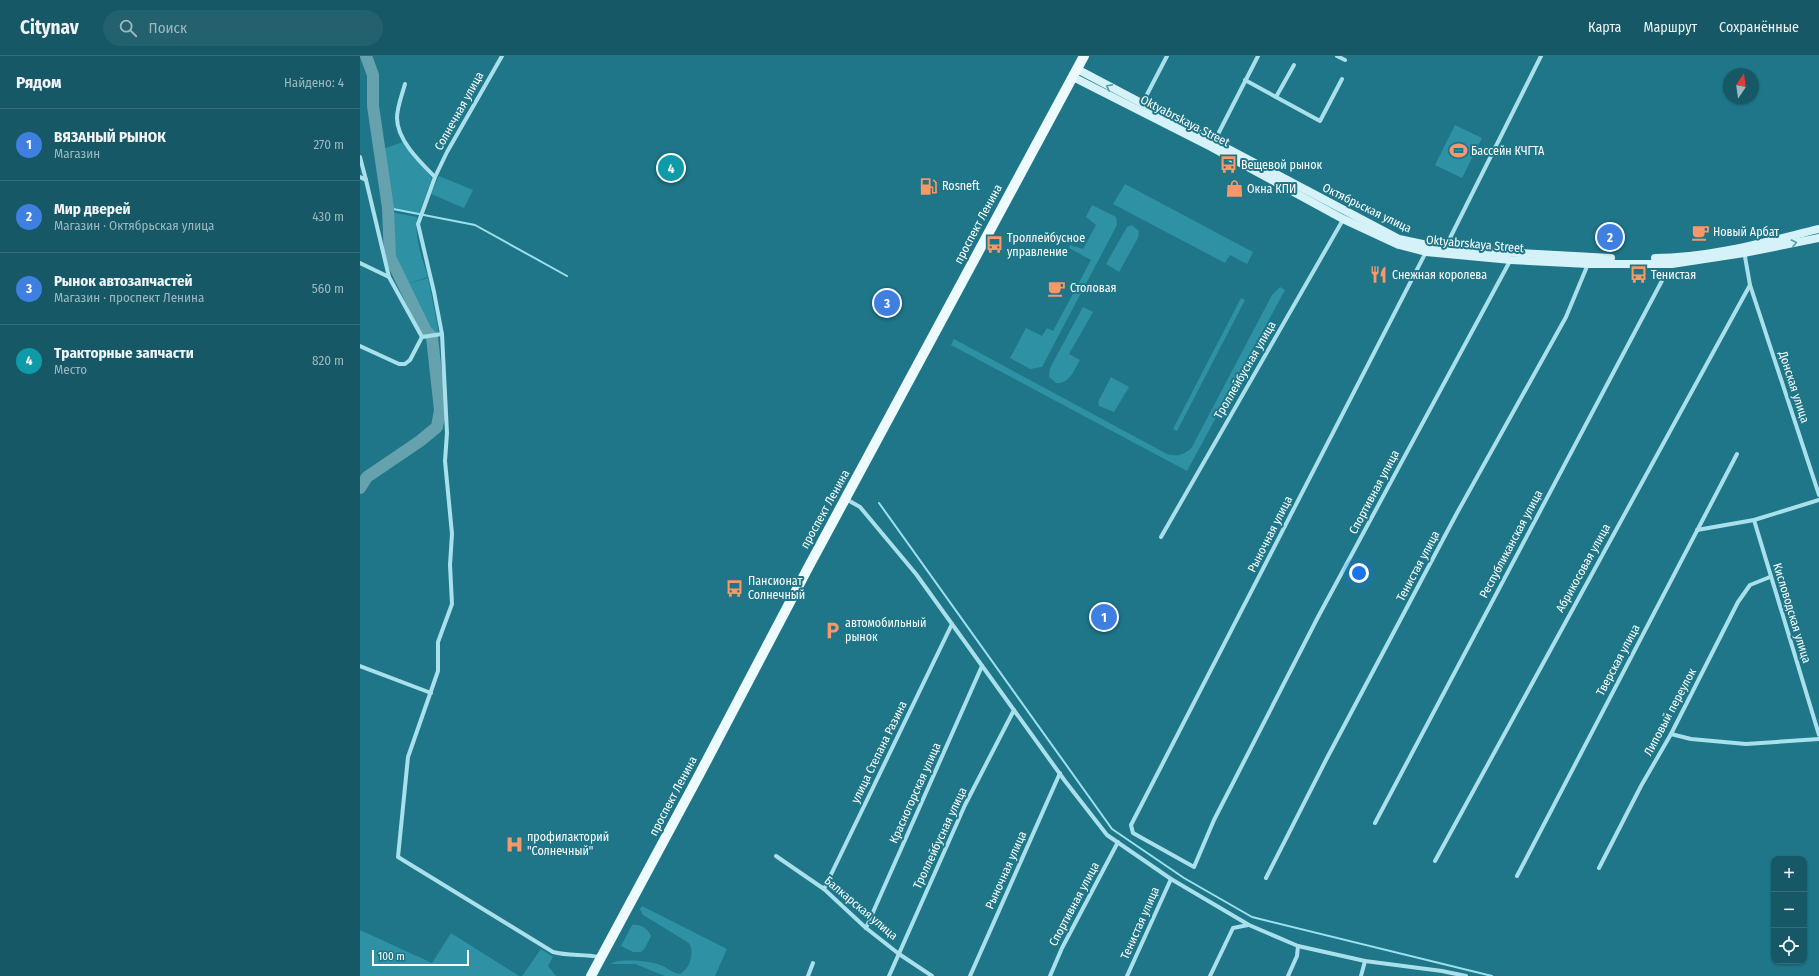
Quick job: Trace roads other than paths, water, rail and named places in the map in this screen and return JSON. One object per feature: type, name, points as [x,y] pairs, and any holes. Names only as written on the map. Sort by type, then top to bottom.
[{"type":"main road","name":"проспект Ленина","points":[[591,976],[1084,56]]},
{"type":"main road","name":"Oktyabrskaya Street","points":[[1075,73],[1127,105],[1140,107],[1399,245],[1426,252],[1511,260],[1588,264],[1672,264],[1744,250],[1818,240]]},
{"type":"main road","name":"Октябрьская улица","points":[[1075,73],[1140,107],[1214,142],[1345,216],[1399,239],[1446,250],[1627,259],[1663,258],[1744,250],[1819,229]]},
{"type":"street","name":"Солнечная улица","points":[[442,334],[418,224],[435,177],[447,152],[502,56]]},
{"type":"street","points":[[1140,107],[1167,56]]},
{"type":"street","points":[[1214,142],[1258,56]]},
{"type":"street","points":[[1337,56],[1345,60]]},
{"type":"street","points":[[1446,250],[1449,240],[1541,56]]},
{"type":"street","points":[[1276,97],[1294,65]]},
{"type":"street","points":[[1245,80],[1320,121],[1342,79]]},
{"type":"street","points":[[405,84],[398,113],[399,127],[410,148],[422,164],[435,177]]},
{"type":"street","points":[[360,157],[389,277],[422,338]]},
{"type":"street","points":[[360,177],[366,180]]},
{"type":"street","name":"Троллейбусная улица","points":[[1161,538],[1345,216]]},
{"type":"street","name":"Донская улица","points":[[1744,250],[1750,285],[1819,495]]},
{"type":"street","name":"Рыночная улица","points":[[1131,825],[1426,252]]},
{"type":"street","name":"Спортивная улица","points":[[1131,825],[1133,833],[1194,867],[1214,820],[1248,756],[1257,734],[1322,610],[1511,260]]},
{"type":"street","points":[[360,263],[389,277]]},
{"type":"street","name":"Тенистая улица","points":[[1266,878],[1327,758],[1453,520],[1566,317],[1588,264]]},
{"type":"street","name":"Республиканская улица","points":[[1374,823],[1665,275]]},
{"type":"street","name":"Абрикосовая улица","points":[[1435,861],[1750,285]]},
{"type":"street","points":[[360,346],[399,364],[405,364],[410,360],[422,338],[442,334],[447,433],[444,461],[452,534],[450,565],[452,604],[438,642],[438,671],[408,757],[398,857],[553,952],[565,955],[590,955],[600,958]]},
{"type":"street","name":"Тверская улица","points":[[1516,876],[1737,454]]},
{"type":"street","points":[[846,499],[860,507],[916,574],[1060,773],[1107,835],[1171,879],[1249,925],[1298,946],[1365,961],[1442,971],[1466,976]]},
{"type":"street","points":[[1697,530],[1754,520],[1819,500]]},
{"type":"street","name":"Кисловодская улица","points":[[1754,520],[1770,577],[1819,734]]},
{"type":"street","name":"Липовый переулок","points":[[1599,868],[1641,786],[1671,734],[1738,602],[1750,585],[1770,577]]},
{"type":"street","name":"улица Степана Разина","points":[[824,889],[952,624]]},
{"type":"street","points":[[360,666],[431,693]]},
{"type":"street","name":"Красногорская улица","points":[[866,928],[982,666]]},
{"type":"street","name":"Троллейбусная улица","points":[[889,976],[965,806],[1014,710]]},
{"type":"street","points":[[1671,734],[1691,739],[1746,744],[1819,739]]},
{"type":"street","name":"Рыночная улица","points":[[970,976],[1060,773]]},
{"type":"street","name":"Спортивная улица","points":[[1050,976],[1062,948],[1118,842]]},
{"type":"street","name":"Балкарская улица","points":[[776,856],[824,889],[866,928],[899,954],[932,976]]},
{"type":"street","name":"Тенистая улица","points":[[1127,976],[1171,879]]},
{"type":"street","points":[[1210,976],[1233,928],[1249,925]]},
{"type":"street","points":[[1288,976],[1297,956],[1298,946]]},
{"type":"street","points":[[1360,976],[1365,961]]},
{"type":"street","points":[[808,976],[813,963]]},
{"type":"street","points":[[1440,976],[1442,971]]},
{"type":"waterway","points":[[360,488],[367,477],[420,441],[437,427],[440,410],[432,337],[426,331],[390,257],[388,208],[373,106],[373,75],[366,56]]},
{"type":"waterway","points":[[388,208],[475,225],[567,276]]},
{"type":"waterway","points":[[879,503],[1112,829],[1184,878],[1252,917],[1492,976]]},
{"type":"place","name":"Бассейн КЧГТА","points":[[1458,151]]},
{"type":"place","name":"Вещевой рынок","points":[[1228,165]]},
{"type":"place","name":"Тракторные запчасти","points":[[671,168]]},
{"type":"place","name":"Rosneft","points":[[929,186]]},
{"type":"place","name":"Окна КПИ","points":[[1234,189]]},
{"type":"place","name":"Новый Арбат","points":[[1700,232]]},
{"type":"place","name":"Мир дверей","points":[[1610,237]]},
{"type":"place","name":"Троллейбусное управление","points":[[994,245]]},
{"type":"place","name":"Снежная королева","points":[[1379,275]]},
{"type":"place","name":"Тенистая","points":[[1638,275]]},
{"type":"place","name":"Столовая","points":[[1057,288]]},
{"type":"place","name":"Рынок автозапчастей","points":[[887,303]]},
{"type":"place","name":"Пансионат Солнечный","points":[[735,588]]},
{"type":"place","name":"ВЯЗАНЫЙ РЫНОК","points":[[1104,617]]},
{"type":"place","name":"автомобильный рынок","points":[[832,630]]},
{"type":"place","name":"профилакторий \"Солнечный\"","points":[[514,844]]}]
